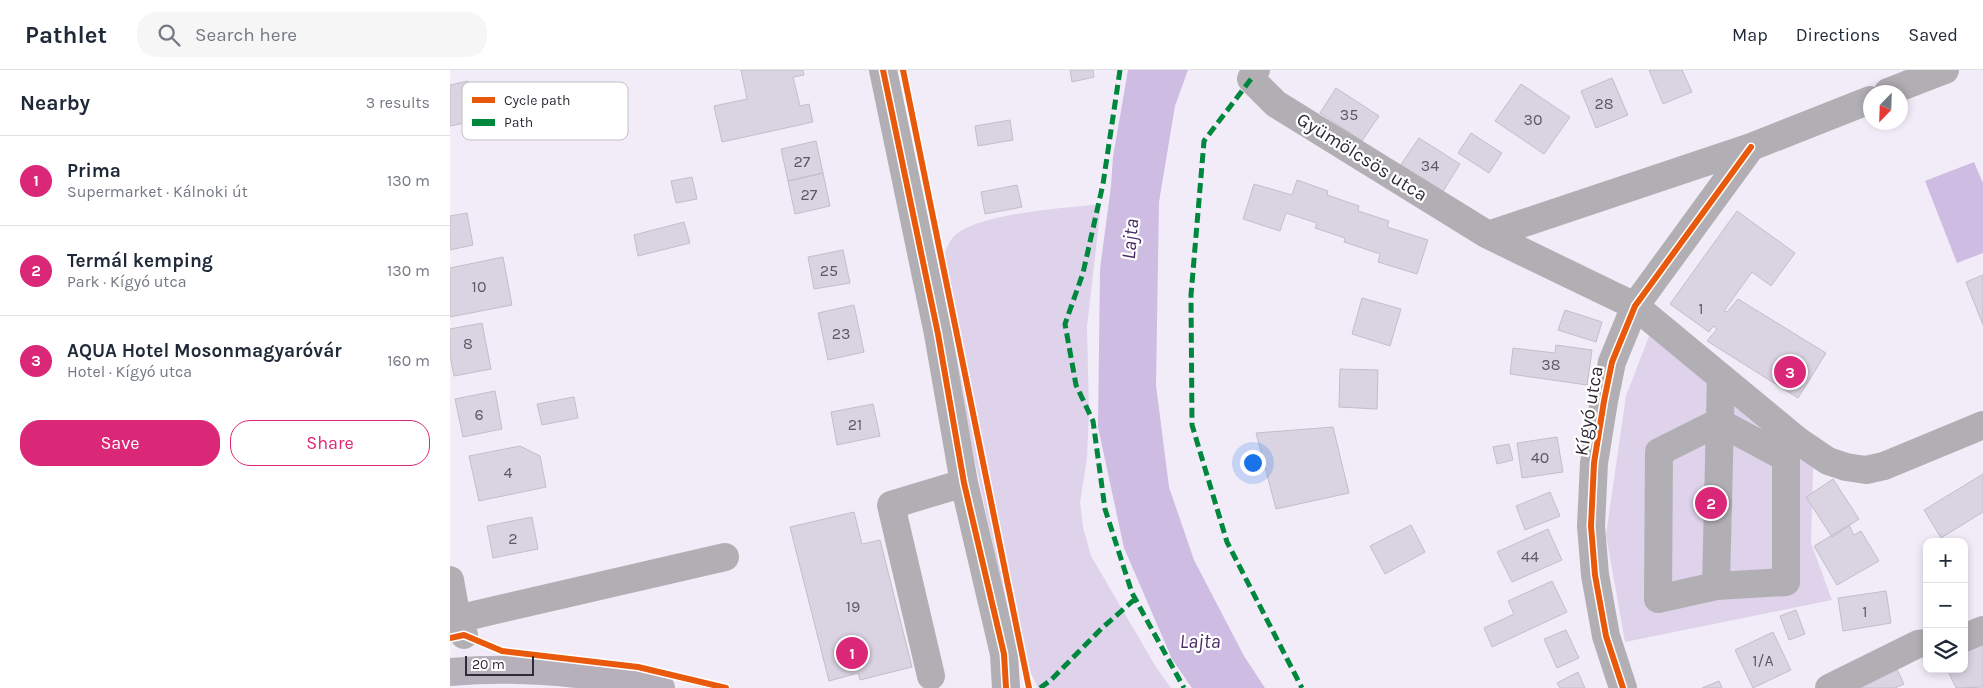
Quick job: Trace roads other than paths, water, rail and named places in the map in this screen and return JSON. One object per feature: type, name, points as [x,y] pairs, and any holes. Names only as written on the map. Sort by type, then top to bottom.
[{"type":"main road","points":[[450,672],[513,670],[616,678],[661,688]]},
{"type":"street","points":[[883,70],[938,334],[964,483],[1004,654],[1006,688]]},
{"type":"street","name":"Gyümölcsös utca","points":[[1256,70],[1251,79],[1276,104],[1488,235]]},
{"type":"street","points":[[1906,85],[1945,70]]},
{"type":"street","points":[[1488,235],[1751,147],[1863,103]]},
{"type":"street","name":"Kígyó utca","points":[[1623,688],[1606,636],[1595,575],[1591,526],[1594,464],[1612,362],[1635,306],[1751,147]]},
{"type":"street","points":[[1488,235],[1635,306],[1797,440],[1828,461],[1846,467],[1866,470],[1884,466],[1983,426]]},
{"type":"street","points":[[1716,586],[1721,377]]},
{"type":"street","points":[[1719,422],[1786,458],[1786,582],[1716,586],[1658,598],[1659,452],[1719,422]]},
{"type":"street","points":[[931,676],[891,505],[964,483]]},
{"type":"street","points":[[450,580],[461,627],[725,557]]},
{"type":"street","points":[[1968,636],[1983,630]]},
{"type":"street","points":[[1828,688],[1918,644],[1923,643]]},
{"type":"water","name":"Lajta","points":[[1128,70],[1188,70],[1175,106],[1159,202],[1156,385],[1169,487],[1194,560],[1244,656],[1265,688],[1192,688],[1172,659],[1124,548],[1098,427],[1100,269],[1113,157]]},
{"type":"water","points":[[1974,162],[1983,183],[1983,253],[1957,263],[1925,181]]},
{"type":"place","name":"AQUA Hotel Mosonmagyaróvár","points":[[1790,372]]},
{"type":"place","name":"Termál kemping","points":[[1711,503]]},
{"type":"place","name":"Prima","points":[[852,653]]}]
